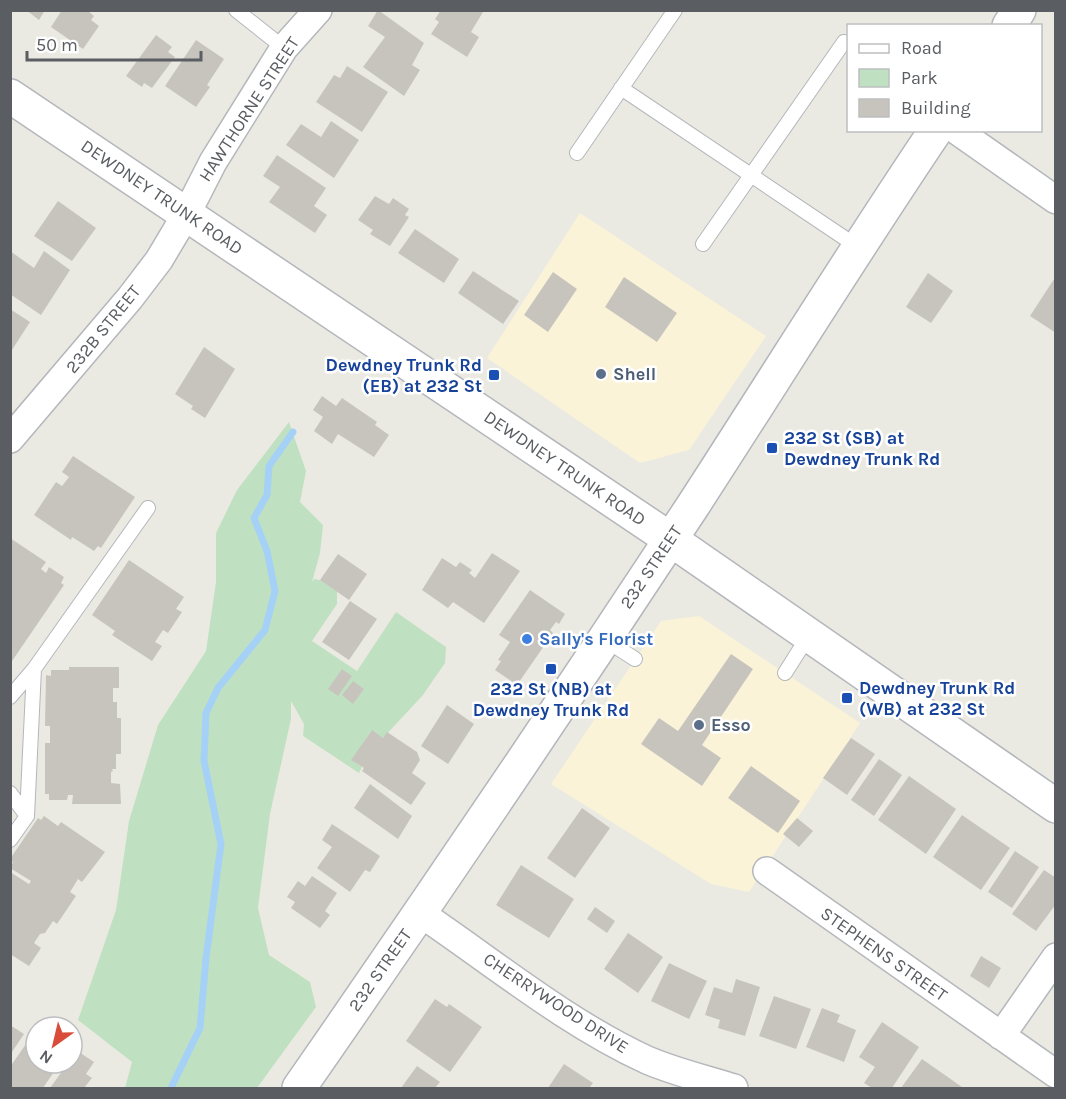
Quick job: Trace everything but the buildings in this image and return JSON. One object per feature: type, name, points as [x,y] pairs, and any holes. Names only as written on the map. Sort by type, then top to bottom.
[{"type":"main road","points":[[1010,24],[1019,10]]},
{"type":"main road","name":"DEWDNEY TRUNK ROAD","points":[[10,96],[670,539],[1056,806]]},
{"type":"main road","name":"232 STREET","points":[[299,1089],[420,913],[670,539],[935,132]]},
{"type":"street","name":"HAWTHORNE STREET","points":[[187,213],[208,171],[284,48],[318,10]]},
{"type":"street","points":[[959,132],[1056,200]]},
{"type":"street","name":"232B STREET","points":[[10,439],[130,298],[166,249],[187,213]]},
{"type":"street","name":"STEPHENS STREET","points":[[767,871],[1056,1074]]},
{"type":"street","name":"CHERRYWOOD DRIVE","points":[[420,913],[564,1013],[673,1080],[734,1089]]},
{"type":"street","points":[[1001,1036],[1056,957]]},
{"type":"lane","points":[[236,10],[284,48]]},
{"type":"lane","points":[[577,153],[675,10]]},
{"type":"lane","points":[[703,244],[844,42]]},
{"type":"lane","points":[[621,88],[858,247]]},
{"type":"lane","points":[[10,697],[34,669],[148,508]]},
{"type":"lane","points":[[785,673],[809,635]]},
{"type":"lane","points":[[603,639],[635,659]]},
{"type":"lane","points":[[10,840],[27,816],[34,669]]},
{"type":"lane","points":[[10,793],[27,816]]},
{"type":"shaded area","points":[[580,213],[766,336],[689,450],[640,463],[487,358]]},
{"type":"shaded area","points":[[699,616],[860,723],[749,892],[711,884],[551,784],[661,621]]},
{"type":"green space","points":[[289,422],[306,471],[300,502],[323,525],[320,553],[312,582],[314,579],[320,580],[337,591],[337,604],[312,641],[357,671],[396,612],[446,647],[445,663],[423,695],[383,738],[371,731],[352,760],[362,767],[359,773],[303,736],[304,724],[291,701],[291,719],[270,814],[258,908],[269,955],[310,982],[316,1007],[257,1088],[125,1088],[132,1062],[84,1025],[84,1015],[80,1015],[116,910],[129,821],[158,725],[206,651],[216,582],[216,533],[237,490]]},
{"type":"waterway","points":[[171,1088],[200,1028],[206,958],[221,844],[204,761],[206,713],[218,688],[265,630],[275,591],[267,551],[254,518],[267,495],[269,466],[293,432]]},
{"type":"place","name":"Shell","points":[[601,374]]},
{"type":"place","name":"Dewdney Trunk Rd (EB) at 232 St","points":[[494,375]]},
{"type":"place","name":"232 St (SB) at Dewdney Trunk Rd","points":[[772,448]]},
{"type":"place","name":"Sally's Florist","points":[[527,639]]},
{"type":"place","name":"232 St (NB) at Dewdney Trunk Rd","points":[[551,669]]},
{"type":"place","name":"Dewdney Trunk Rd (WB) at 232 St","points":[[847,698]]},
{"type":"place","name":"Esso","points":[[699,725]]}]
